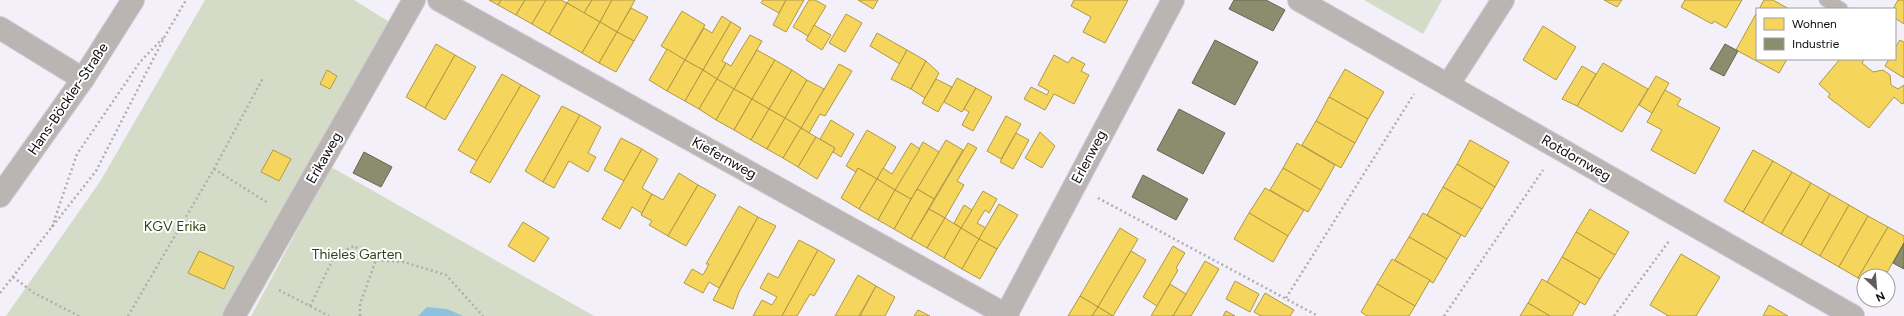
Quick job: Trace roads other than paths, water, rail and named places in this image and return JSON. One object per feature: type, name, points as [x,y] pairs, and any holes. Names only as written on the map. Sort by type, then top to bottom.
[{"type":"street","name":"Hans-Böckler-Straße","points":[[0,196],[83,78],[133,0]]},
{"type":"street","name":"Erikaweg","points":[[234,316],[414,0]]},
{"type":"street","name":"Kiefernweg","points":[[439,0],[1007,315]]},
{"type":"street","name":"Erlenweg","points":[[1007,315],[1173,0]]},
{"type":"street","name":"Rotdornweg","points":[[1299,0],[1853,316]]},
{"type":"street","points":[[1448,85],[1503,0]]},
{"type":"street","points":[[0,28],[83,78]]},
{"type":"lane","points":[[1826,0],[1841,8]]},
{"type":"water","points":[[427,307],[447,309],[463,316],[418,316]]},
{"type":"park label","name":"KGV Erika","points":[[175,226]]},
{"type":"park label","name":"Thieles Garten","points":[[357,254]]}]
